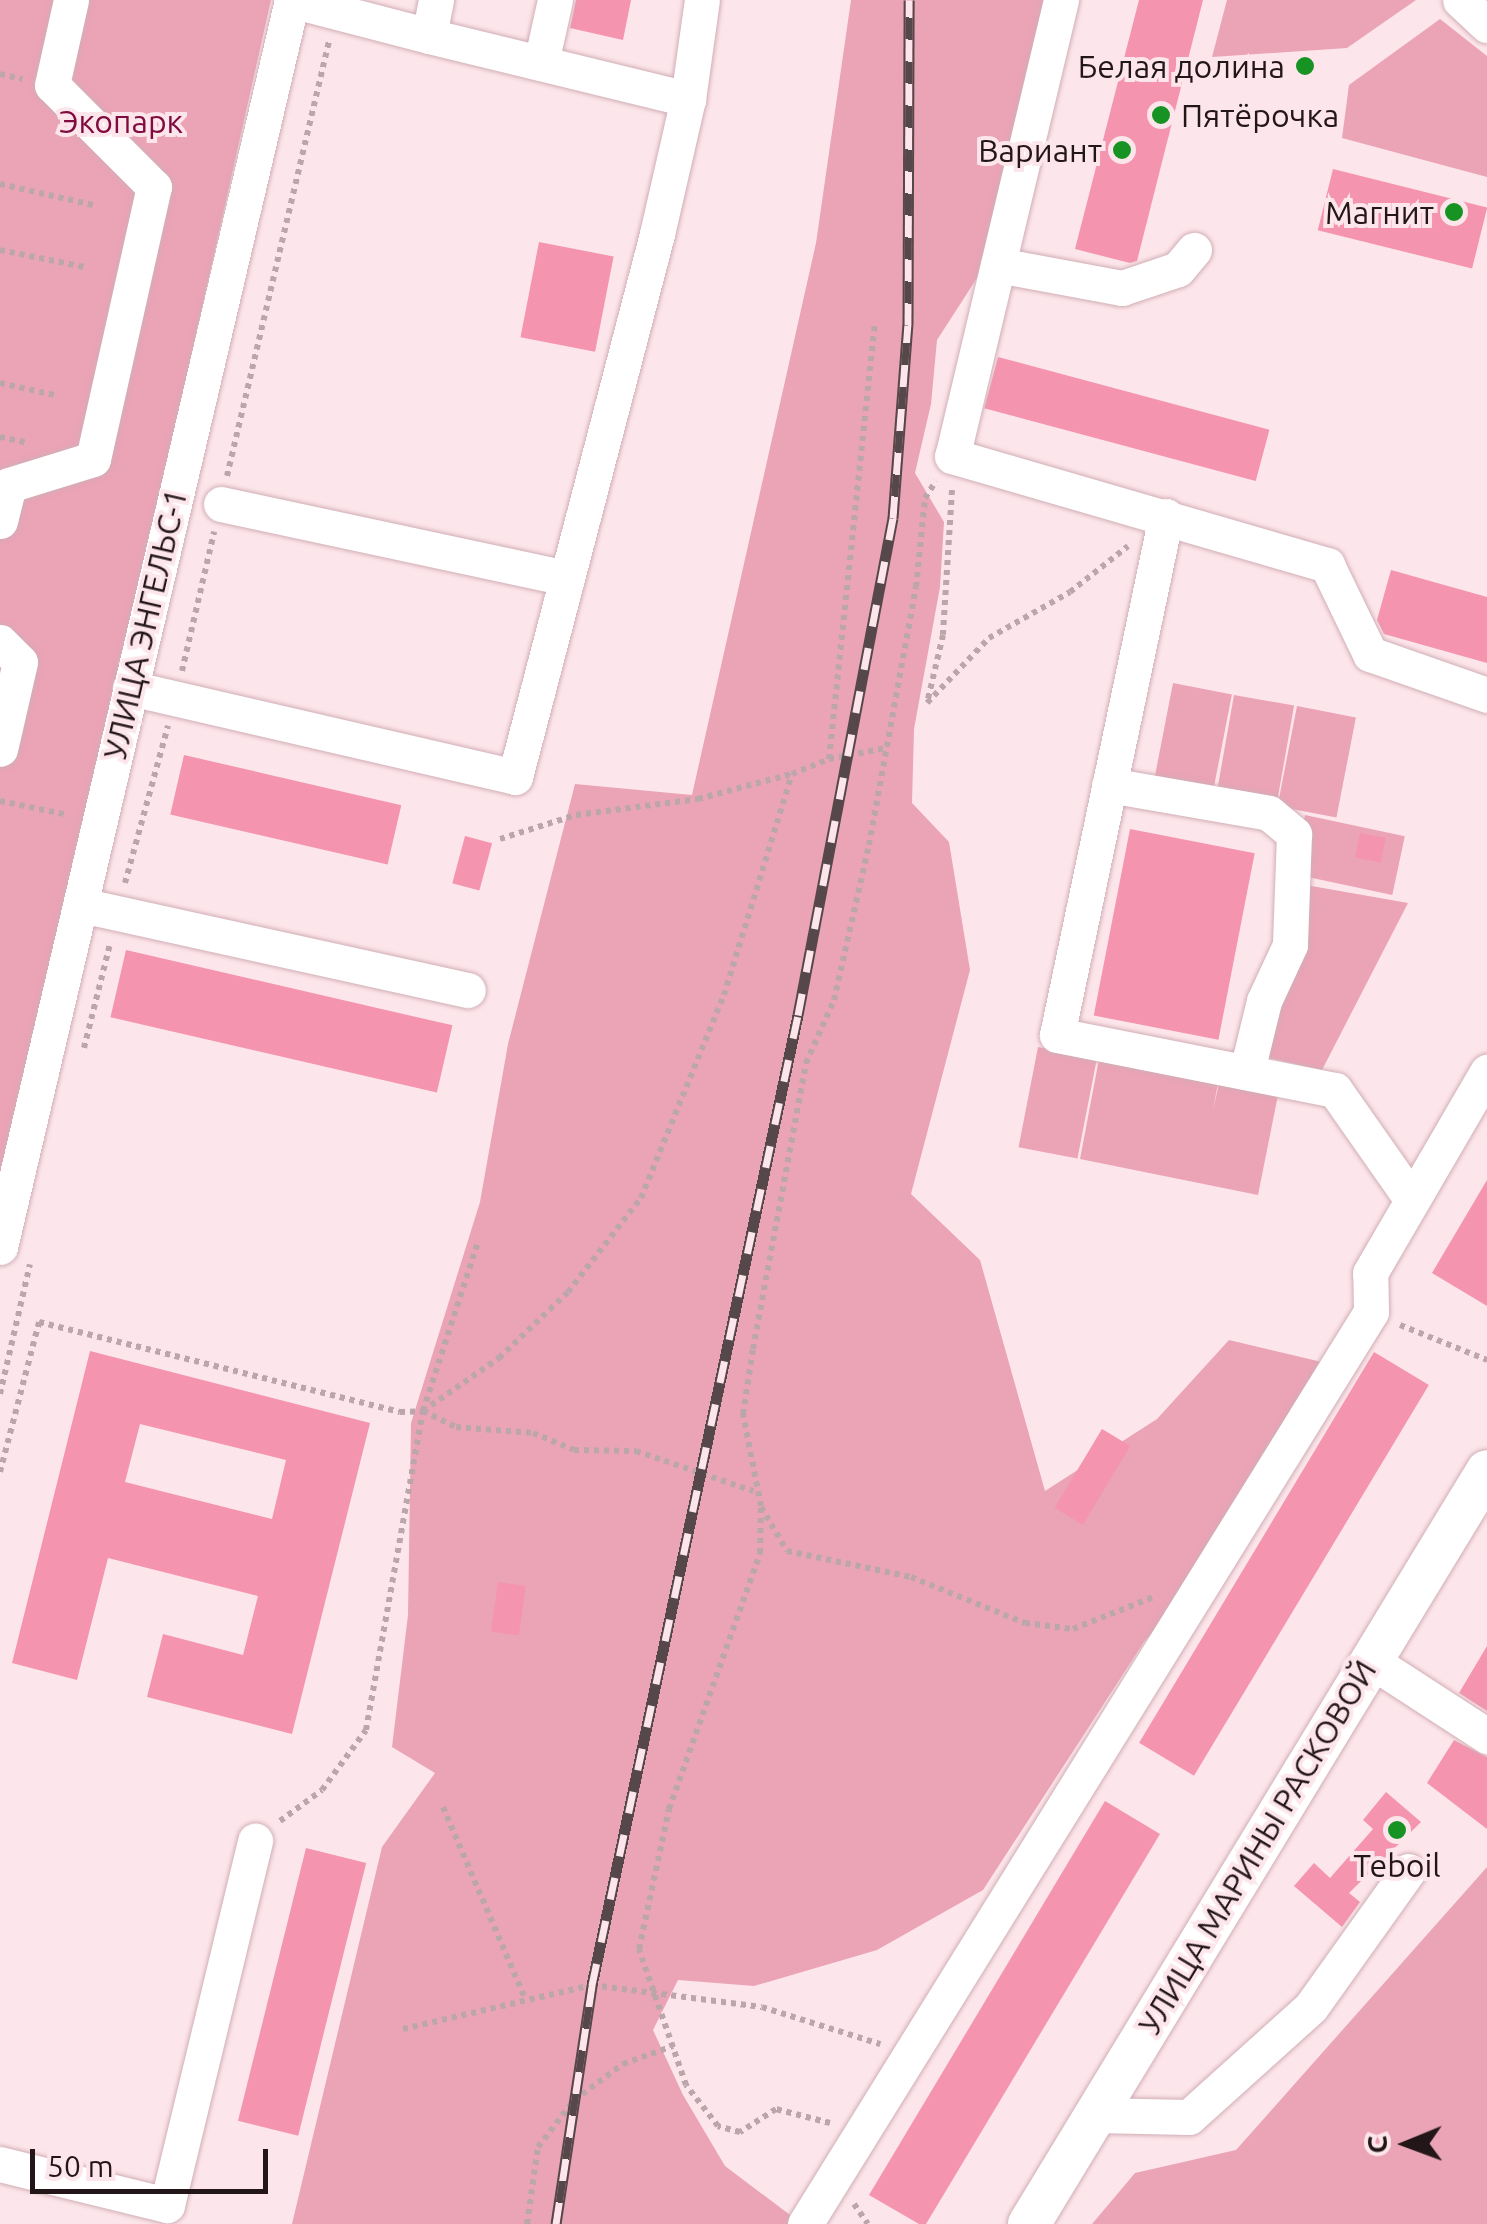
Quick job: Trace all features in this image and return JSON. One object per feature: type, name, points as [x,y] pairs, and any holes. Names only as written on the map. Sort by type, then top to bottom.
[{"type":"main road","name":"УЛИЦА МАРИНЫ РАСКОВОЙ","points":[[1029,2224],[1487,1471]]},
{"type":"street","points":[[0,521],[8,485],[93,460],[154,187],[52,86],[71,0]]},
{"type":"street","points":[[292,0],[688,99]]},
{"type":"street","name":"УЛИЦА ЭНГЕЛЬС-1","points":[[0,1247],[292,0]]},
{"type":"street","points":[[429,36],[436,0]]},
{"type":"street","points":[[541,63],[555,0]]},
{"type":"street","points":[[130,688],[515,778],[688,99],[702,0]]},
{"type":"street","points":[[1062,0],[952,456],[1328,565],[1370,654],[1487,695]]},
{"type":"street","points":[[1460,0],[1487,24]]},
{"type":"street","points":[[998,265],[1122,288],[1178,269],[1194,250]]},
{"type":"street","points":[[220,504],[566,578]]},
{"type":"street","points":[[1166,516],[1057,1035],[1334,1090],[1412,1200]]},
{"type":"street","points":[[0,642],[20,662],[0,749]]},
{"type":"street","points":[[1109,785],[1269,813],[1294,834],[1290,945],[1264,1001],[1247,1071]]},
{"type":"street","points":[[81,905],[468,990]]},
{"type":"street","points":[[806,2224],[1370,1312],[1370,1274],[1487,1072]]},
{"type":"street","points":[[1370,1660],[1487,1736]]},
{"type":"street","points":[[0,2164],[167,2205],[256,1840]]},
{"type":"street","points":[[1094,2115],[1189,2117],[1311,2007],[1408,1871]]},
{"type":"path","points":[[0,184],[98,206]]},
{"type":"path","points":[[0,250],[84,268]]},
{"type":"path","points":[[829,760],[874,324]]},
{"type":"path","points":[[0,383],[54,395]]},
{"type":"path","points":[[0,437],[42,446]]},
{"type":"path","points":[[952,456],[953,543],[927,703],[989,638],[1070,592],[1166,516]]},
{"type":"path","points":[[952,456],[924,498],[916,586],[834,1000],[806,1064],[743,1414],[753,1491],[787,1550],[911,1577],[1025,1622],[1072,1629],[1204,1580]]},
{"type":"path","points":[[500,839],[576,814],[698,799],[829,760],[886,748]]},
{"type":"path","points":[[423,1411],[499,1358],[568,1292],[641,1198],[724,995],[792,774]]},
{"type":"path","points":[[256,1840],[322,1790],[366,1730],[423,1411],[477,1245]]},
{"type":"path","points":[[1370,1312],[1487,1360]]},
{"type":"path","points":[[0,1472],[40,1322],[400,1412],[423,1411],[456,1427],[533,1433],[574,1450],[636,1451],[753,1491]]},
{"type":"path","points":[[760,1506],[760,1553],[656,1857],[639,1949],[686,2085],[718,2126],[740,2132],[776,2109],[826,2118],[852,2144]]},
{"type":"path","points":[[443,1807],[525,1998]]},
{"type":"path","points":[[404,2029],[592,1985],[762,2007],[824,2022],[878,2045],[920,2034]]},
{"type":"path","points":[[527,2224],[538,2147],[574,2100],[622,2064],[673,2046]]},
{"type":"green space","name":"Экопарк","points":[[0,0],[271,0],[66,915],[0,1177]]},
{"type":"green space","points":[[851,0],[1047,0],[977,278],[937,340],[931,404],[915,473],[944,522],[940,587],[914,729],[912,803],[949,842],[970,970],[911,1194],[980,1260],[1045,1491],[1157,1419],[1229,1340],[1326,1363],[1176,1606],[1144,1642],[983,1890],[877,1950],[754,1986],[678,1980],[653,2030],[683,2095],[725,2166],[802,2224],[292,2224],[382,1847],[435,1773],[392,1747],[408,1615],[411,1423],[480,1202],[508,1044],[575,784],[692,795],[816,243]]},
{"type":"green space","points":[[1227,0],[1416,0],[1347,48],[1212,57]]},
{"type":"green space","points":[[1440,19],[1487,56],[1487,177],[1342,138],[1349,85]]},
{"type":"green space","points":[[1173,683],[1232,694],[1212,795],[1154,783]]},
{"type":"green space","points":[[1234,695],[1294,706],[1276,806],[1216,795]]},
{"type":"green space","points":[[1297,706],[1356,717],[1336,818],[1278,806]]},
{"type":"green space","points":[[1305,815],[1405,836],[1392,895],[1293,874]]},
{"type":"green space","points":[[1300,884],[1408,903],[1322,1070],[1265,1057]]},
{"type":"green space","points":[[1038,1047],[1097,1058],[1077,1159],[1019,1147]]},
{"type":"green space","points":[[1099,1059],[1218,1083],[1213,1110],[1219,1083],[1278,1095],[1258,1195],[1080,1159]]},
{"type":"green space","points":[[1487,1867],[1487,2224],[1092,2224],[1135,2173],[1236,2150]]},
{"type":"building","points":[[576,0],[631,0],[623,40],[570,28]]},
{"type":"building","points":[[1139,0],[1203,0],[1137,261],[1130,263],[1075,249]]},
{"type":"building","points":[[1333,169],[1487,207],[1472,269],[1318,230]]},
{"type":"building","points":[[539,242],[614,257],[595,352],[520,337]]},
{"type":"building","points":[[998,357],[1269,430],[1256,481],[984,408]]},
{"type":"building","points":[[1391,570],[1487,597],[1487,663],[1384,634],[1377,620]]},
{"type":"building","points":[[184,755],[401,805],[388,865],[170,814]]},
{"type":"building","points":[[1130,829],[1255,853],[1218,1040],[1094,1016]]},
{"type":"building","points":[[1360,833],[1386,838],[1381,863],[1355,858]]},
{"type":"building","points":[[465,836],[492,843],[479,891],[452,883]]},
{"type":"building","points":[[126,950],[452,1025],[437,1093],[110,1017]]},
{"type":"building","points":[[1487,1180],[1487,1306],[1432,1273]]},
{"type":"building","points":[[90,1351],[370,1423],[292,1734],[147,1697],[163,1634],[243,1655],[258,1596],[108,1558],[77,1680],[12,1663]],"holes":[[[140,1424],[286,1460],[272,1519],[125,1482]]]},
{"type":"building","points":[[1374,1352],[1429,1385],[1194,1776],[1139,1743]]},
{"type":"building","points":[[1102,1429],[1130,1446],[1083,1525],[1055,1508]]},
{"type":"building","points":[[498,1582],[526,1586],[519,1635],[491,1632]]},
{"type":"building","points":[[1487,1646],[1487,1711],[1459,1693]]},
{"type":"building","points":[[1454,1740],[1487,1757],[1487,1829],[1427,1783]]},
{"type":"building","points":[[1386,1792],[1421,1822],[1349,1893],[1360,1902],[1342,1927],[1294,1886],[1314,1863],[1330,1878],[1373,1829],[1363,1820]]},
{"type":"building","points":[[1105,1801],[1160,1834],[926,2224],[919,2224],[869,2195]]},
{"type":"building","points":[[306,1848],[366,1863],[298,2136],[238,2121]]},
{"type":"railway","points":[[556,2224],[592,1985],[798,1015],[893,518],[908,325],[909,0]]},
{"type":"place","name":"Белая долина","points":[[1305,66]]},
{"type":"place","name":"Пятёрочка","points":[[1161,115]]},
{"type":"place","name":"Вариант","points":[[1122,150]]},
{"type":"place","name":"Магнит","points":[[1454,212]]},
{"type":"place","name":"Teboil","points":[[1397,1830]]}]
